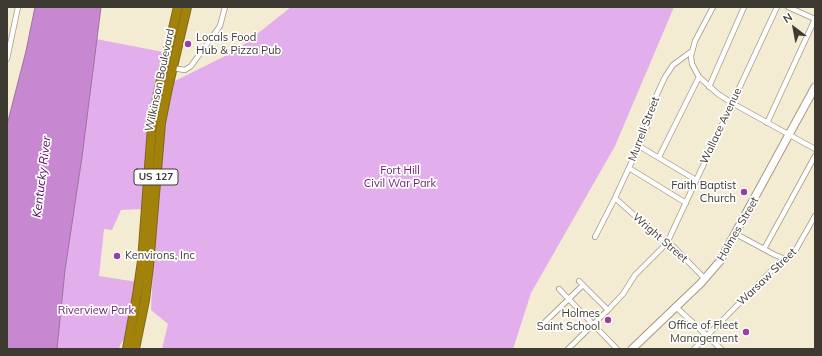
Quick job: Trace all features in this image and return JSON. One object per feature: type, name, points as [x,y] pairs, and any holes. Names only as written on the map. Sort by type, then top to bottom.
[{"type":"highway","name":"Wilkinson Boulevard","points":[[135,349],[145,300],[160,134],[168,67],[178,7]]},
{"type":"highway","name":"Wilkinson Boulevard","points":[[127,349],[141,266],[152,126],[168,67],[187,7]]},
{"type":"main road","name":"Holmes Street","points":[[632,349],[705,279],[720,261],[814,92]]},
{"type":"street","points":[[7,59],[18,7]]},
{"type":"street","points":[[168,67],[185,70],[191,66],[220,26],[225,7]]},
{"type":"street","points":[[713,7],[695,41],[691,56],[692,64],[700,77],[709,87],[732,103],[815,149]]},
{"type":"street","points":[[709,87],[744,7]]},
{"type":"street","name":"Wallace Avenue","points":[[568,349],[623,294],[635,275],[667,242],[777,7]]},
{"type":"street","points":[[767,123],[815,19],[788,7]]},
{"type":"street","name":"Murrell Street","points":[[595,237],[639,146],[647,127],[652,105],[670,68],[692,51]]},
{"type":"street","points":[[659,157],[700,77]]},
{"type":"street","points":[[639,146],[696,180]]},
{"type":"street","points":[[764,249],[815,156]]},
{"type":"street","points":[[629,168],[686,203]]},
{"type":"street","name":"Wright Street","points":[[615,198],[661,239],[671,244],[705,279]]},
{"type":"street","name":"Warsaw Street","points":[[694,349],[784,259],[794,254],[815,216]]},
{"type":"street","points":[[736,234],[784,259]]},
{"type":"street","points":[[579,281],[608,310]]},
{"type":"street","points":[[542,324],[583,285]]},
{"type":"street","points":[[559,289],[617,349]]},
{"type":"street","points":[[676,307],[721,349]]},
{"type":"green space","name":"Fort Hill Civil War Park","points":[[291,7],[674,7],[615,146],[531,293],[513,349],[162,349],[168,324],[151,310],[159,140],[169,84],[237,50]]},
{"type":"green space","name":"Riverview Park","points":[[96,39],[163,52],[141,209],[121,210],[112,230],[104,229],[99,276],[137,282],[127,335],[119,349],[57,349],[65,270],[82,157]]},
{"type":"water","name":"Kentucky River","points":[[35,7],[101,7],[82,157],[65,270],[57,349],[7,349],[7,125],[26,51]]},
{"type":"place","name":"Locals Food Hub & Pizza Pub","points":[[188,44]]},
{"type":"place","name":"Faith Baptist Church","points":[[744,192]]},
{"type":"place","name":"Kenvirons, Inc","points":[[117,256]]},
{"type":"place","name":"Holmes Saint School","points":[[608,320]]},
{"type":"place","name":"Office of Fleet Management","points":[[746,332]]}]
